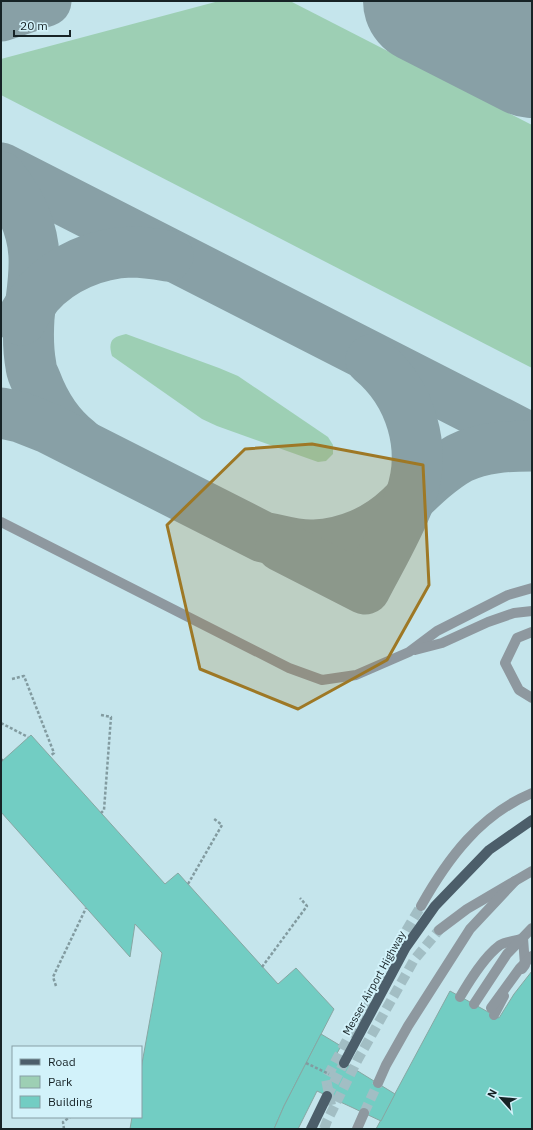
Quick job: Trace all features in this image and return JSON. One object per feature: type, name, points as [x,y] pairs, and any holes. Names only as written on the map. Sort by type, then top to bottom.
[{"type":"main road","name":"Messer Airport Highway","points":[[344,1063],[406,947],[436,906],[489,850],[532,820]]},
{"type":"main road","points":[[311,1129],[328,1096]]},
{"type":"street","points":[[1,522],[289,668],[322,680],[356,675],[409,652],[442,643],[488,622],[514,614],[532,611]]},
{"type":"street","points":[[409,652],[437,631],[508,595],[532,588]]},
{"type":"street","points":[[532,632],[517,638],[506,662],[519,690],[532,698]]},
{"type":"street","points":[[421,906],[451,857],[468,837],[490,818],[517,799],[532,793]]},
{"type":"street","points":[[439,930],[467,909],[532,871]]},
{"type":"street","points":[[378,1083],[386,1065],[408,1026],[470,929],[515,882]]},
{"type":"street","points":[[474,1004],[507,954],[532,928]]},
{"type":"street","points":[[460,997],[471,978],[501,944],[523,938]]},
{"type":"street","points":[[523,938],[525,965],[510,984],[491,1014],[516,974],[532,956]]},
{"type":"street","points":[[357,1129],[364,1112]]},
{"type":"path","points":[[12,678],[24,676],[54,753],[50,756]]},
{"type":"path","points":[[100,715],[111,717],[104,810],[101,813]]},
{"type":"path","points":[[1,723],[28,737]]},
{"type":"path","points":[[188,884],[222,825],[213,818]]},
{"type":"path","points":[[262,967],[307,906],[300,898]]},
{"type":"path","points":[[56,986],[53,977],[86,908]]},
{"type":"path","points":[[306,1063],[329,1074]]},
{"type":"path","points":[[64,1129],[63,1122],[69,1118]]},
{"type":"highlighted area","points":[[312,444],[423,465],[429,585],[387,660],[298,709],[200,669],[167,525],[245,449]]},
{"type":"green space","points":[[219,1],[292,2],[532,125],[532,368],[1,95],[1,59]]},
{"type":"green space","points":[[126,334],[238,376],[328,437],[333,445],[333,454],[326,461],[318,462],[217,426],[202,419],[112,356],[110,347],[112,341],[117,337]]},
{"type":"building","points":[[31,735],[165,884],[178,873],[278,984],[296,968],[334,1009],[284,1106],[274,1129],[130,1129],[132,1118],[142,1118],[142,1063],[162,953],[135,924],[130,957],[1,812],[1,762]]},
{"type":"building","points":[[532,971],[532,1129],[376,1129],[450,991],[499,1018],[514,994]]},
{"type":"building","points":[[321,1034],[341,1046],[335,1057],[395,1094],[381,1121],[317,1091],[298,1129],[274,1129],[284,1106]]},
{"type":"taxiway","points":[[1,16],[46,1]]},
{"type":"taxiway","points":[[1,168],[532,439]]},
{"type":"taxiway","points":[[1,177],[14,195],[24,214],[33,246],[34,272],[28,330],[32,370],[48,407],[71,436],[79,442]]},
{"type":"taxiway","points":[[21,320],[38,294],[47,285],[57,277],[80,264],[105,255],[118,253],[141,252],[168,256]]},
{"type":"taxiway","points":[[281,546],[365,589],[395,532],[406,509],[415,479],[417,460],[416,442],[406,405],[385,373],[371,360]]},
{"type":"taxiway","points":[[1,413],[20,417],[48,428],[263,537],[295,544],[308,545],[338,542],[349,539],[371,529],[390,517],[436,475],[452,463],[469,454],[487,449],[532,446]]},
{"type":"runway","points":[[426,1],[532,55]]},
{"type":"tunnel","points":[[331,1105],[326,1079],[403,936],[421,906]]},
{"type":"tunnel","points":[[324,1129],[358,1059],[414,960],[439,930]]},
{"type":"tunnel","points":[[327,1096],[344,1063]]},
{"type":"tunnel","points":[[364,1113],[378,1083]]}]
